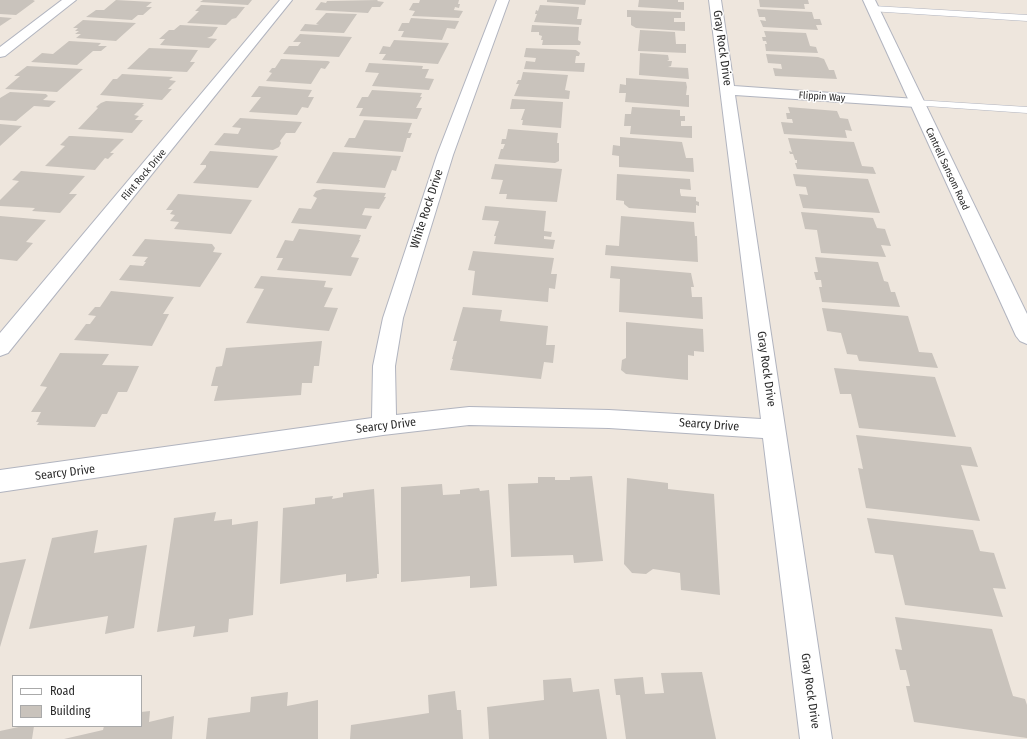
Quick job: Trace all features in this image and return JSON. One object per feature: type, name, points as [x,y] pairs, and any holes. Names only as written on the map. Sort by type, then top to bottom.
[{"type":"street","points":[[0,53],[70,0]]},
{"type":"street","name":"Flint Rock Drive","points":[[0,348],[286,0]]},
{"type":"street","name":"White Rock Drive","points":[[383,426],[385,403],[384,366],[393,318],[444,155],[503,0]]},
{"type":"street","name":"Gray Rock Drive","points":[[715,0],[775,429],[816,739]]},
{"type":"street","name":"Cantrell Sansom Road","points":[[871,5],[1027,336]]},
{"type":"street","name":"Flippin Way","points":[[728,90],[916,103]]},
{"type":"street","name":"Searcy Drive","points":[[0,481],[99,468],[383,426],[469,416],[609,419],[775,429]]},
{"type":"lane","points":[[871,5],[1027,18]]},
{"type":"lane","points":[[916,103],[1027,110]]},
{"type":"building","points":[[0,0],[35,1],[16,15],[0,14]]},
{"type":"building","points":[[116,0],[152,2],[146,7],[152,7],[143,15],[138,15],[132,20],[86,17],[96,10],[104,10]]},
{"type":"building","points":[[203,0],[252,0],[248,5],[200,2]]},
{"type":"building","points":[[378,0],[377,1],[384,2],[380,7],[372,7],[368,13],[315,10],[321,2],[326,3],[327,1]]},
{"type":"building","points":[[420,0],[459,0],[459,8],[455,7],[454,10],[463,11],[459,18],[412,16],[415,11],[409,10],[413,3],[419,3]]},
{"type":"building","points":[[547,0],[586,0],[585,5],[547,2]]},
{"type":"building","points":[[639,0],[678,0],[678,2],[684,2],[684,10],[638,7]]},
{"type":"building","points":[[759,0],[808,0],[809,4],[804,4],[805,9],[760,7]]},
{"type":"building","points":[[201,5],[245,7],[236,18],[232,19],[226,25],[187,23],[199,11],[195,11]]},
{"type":"building","points":[[540,5],[579,7],[577,19],[582,19],[581,25],[534,22],[537,14],[535,14],[536,10],[538,11]]},
{"type":"building","points":[[757,9],[812,12],[814,19],[820,19],[822,25],[816,25],[818,30],[763,27],[760,20],[766,21],[765,17],[759,17]]},
{"type":"building","points":[[627,10],[681,12],[681,18],[674,18],[674,22],[685,22],[685,31],[636,28],[631,25],[631,17],[627,17]]},
{"type":"building","points":[[326,13],[357,14],[344,33],[300,31],[305,24],[319,25],[316,24]]},
{"type":"building","points":[[0,17],[12,18],[0,26]]},
{"type":"building","points":[[411,18],[459,21],[455,29],[447,28],[442,40],[401,37],[404,31],[398,31],[402,23],[409,23]]},
{"type":"building","points":[[83,20],[136,23],[116,41],[76,38],[81,34],[75,34],[79,31],[75,31],[78,28],[73,28]]},
{"type":"building","points":[[180,25],[218,27],[212,36],[207,38],[217,39],[209,48],[160,45],[165,39],[159,39],[169,30],[174,30]]},
{"type":"building","points":[[532,25],[579,27],[578,40],[581,42],[580,45],[542,45],[543,40],[541,40],[542,36],[539,35],[539,32],[531,32]]},
{"type":"building","points":[[640,30],[675,32],[676,44],[686,44],[686,53],[638,51]]},
{"type":"building","points":[[764,31],[806,33],[810,46],[816,47],[818,53],[766,51],[765,44],[767,44],[766,41],[763,41],[762,37],[766,37]]},
{"type":"building","points":[[300,34],[352,37],[339,57],[283,54],[289,46],[298,46],[301,42],[293,42]]},
{"type":"building","points":[[394,40],[449,43],[438,64],[382,60],[386,54],[379,54],[383,46],[390,47]]},
{"type":"building","points":[[69,41],[101,43],[98,46],[107,46],[101,51],[93,51],[77,65],[31,62],[42,53],[53,54]]},
{"type":"building","points":[[149,48],[198,50],[190,62],[195,62],[187,72],[127,69]]},
{"type":"building","points":[[526,48],[576,50],[580,53],[579,56],[576,56],[575,63],[585,63],[584,72],[524,69],[526,61],[535,62],[536,58],[524,57]]},
{"type":"building","points":[[640,53],[668,55],[669,60],[667,61],[672,61],[671,66],[668,67],[688,68],[689,79],[639,75]]},
{"type":"building","points":[[766,54],[818,57],[824,59],[829,70],[834,70],[837,79],[775,76],[773,68],[782,69],[781,64],[768,63]]},
{"type":"building","points":[[281,59],[330,62],[325,69],[321,68],[311,84],[266,81],[272,73],[269,72],[272,68],[275,68]]},
{"type":"building","points":[[369,63],[423,66],[422,69],[429,69],[425,78],[434,79],[429,90],[372,86],[379,73],[365,72]]},
{"type":"building","points":[[27,66],[83,69],[57,92],[5,89],[20,76],[14,76]]},
{"type":"building","points":[[523,72],[568,75],[565,90],[570,91],[569,99],[514,96],[519,84],[516,84],[518,80],[521,80]]},
{"type":"building","points":[[122,74],[173,77],[169,80],[176,81],[168,89],[172,89],[162,100],[100,95],[113,79],[117,79]]},
{"type":"building","points":[[626,78],[686,82],[686,95],[689,95],[689,107],[625,102],[626,93],[619,93],[620,84],[626,85]]},
{"type":"building","points":[[259,86],[312,90],[308,97],[314,97],[308,108],[302,107],[297,115],[249,112],[261,97],[251,97]]},
{"type":"building","points":[[372,90],[422,93],[420,97],[422,97],[416,108],[422,108],[417,119],[359,116],[363,108],[356,108],[362,97],[368,97]]},
{"type":"building","points":[[10,92],[46,94],[48,96],[43,100],[56,101],[49,107],[34,106],[16,121],[0,120],[0,98]]},
{"type":"building","points":[[512,99],[563,102],[561,128],[522,125],[523,120],[521,120],[525,109],[510,109]]},
{"type":"building","points":[[106,101],[144,103],[142,105],[144,105],[134,115],[139,116],[135,120],[143,120],[132,133],[78,129],[98,108],[96,107]]},
{"type":"building","points":[[632,107],[680,110],[680,116],[685,116],[685,121],[681,121],[681,126],[692,126],[692,138],[630,134],[631,126],[624,126],[625,114],[631,114]]},
{"type":"building","points":[[788,107],[837,111],[840,118],[848,119],[852,131],[845,130],[847,138],[784,134],[781,122],[793,123],[792,119],[787,119],[786,113],[790,113]]},
{"type":"building","points":[[240,118],[302,122],[295,133],[286,133],[280,141],[281,143],[279,147],[273,150],[214,145],[224,133],[238,134],[241,128],[232,127]]},
{"type":"building","points":[[364,120],[412,123],[408,133],[412,133],[410,138],[407,138],[403,152],[344,147],[349,138],[355,138]]},
{"type":"building","points":[[0,124],[22,126],[0,146]]},
{"type":"building","points":[[508,129],[558,133],[557,143],[559,143],[559,161],[555,163],[498,159],[501,149],[503,149],[505,144],[501,144],[502,139],[506,139]]},
{"type":"building","points":[[69,136],[124,139],[110,153],[114,153],[108,159],[105,158],[95,170],[45,166],[65,146],[60,145]]},
{"type":"building","points":[[620,137],[682,142],[686,158],[693,158],[694,172],[619,167],[619,156],[612,155],[613,145],[620,146]]},
{"type":"building","points":[[788,138],[854,142],[862,166],[873,167],[876,174],[797,169],[795,163],[797,163],[797,160],[795,160],[793,154],[790,154],[789,151],[792,152]]},
{"type":"building","points":[[210,151],[278,156],[258,188],[193,183],[206,167],[206,165],[200,165]]},
{"type":"building","points":[[333,152],[401,156],[396,171],[392,170],[385,188],[316,183]]},
{"type":"building","points":[[495,164],[562,169],[557,202],[506,199],[507,194],[499,194],[503,180],[491,179]]},
{"type":"building","points":[[21,171],[85,176],[69,194],[77,194],[60,213],[32,211],[35,208],[0,206],[0,200],[19,181],[12,180]]},
{"type":"building","points":[[617,174],[690,179],[691,190],[680,189],[680,192],[681,196],[696,197],[696,201],[699,202],[699,206],[696,205],[696,213],[629,208],[624,204],[624,201],[616,200]]},
{"type":"building","points":[[793,174],[868,179],[880,213],[803,208],[799,194],[808,195],[806,187],[796,186]]},
{"type":"building","points":[[323,189],[386,193],[384,197],[386,197],[379,209],[365,208],[362,215],[372,216],[366,229],[291,223],[299,208],[311,209],[317,198],[313,196],[316,191]]},
{"type":"building","points":[[178,194],[252,200],[231,234],[174,229],[179,222],[170,221],[175,215],[170,214],[173,210],[166,210]]},
{"type":"building","points":[[485,206],[546,211],[544,231],[552,232],[551,237],[544,236],[544,239],[555,240],[553,249],[494,244],[496,236],[494,236],[499,221],[482,220]]},
{"type":"building","points":[[801,212],[873,218],[877,228],[885,229],[891,246],[881,245],[886,257],[821,253],[817,230],[805,229]]},
{"type":"building","points":[[0,216],[46,220],[26,242],[33,243],[17,261],[0,259]]},
{"type":"building","points":[[621,216],[694,222],[695,236],[697,236],[698,262],[605,255],[606,245],[619,246]]},
{"type":"building","points":[[299,229],[361,235],[351,257],[359,258],[351,276],[277,270],[283,258],[276,258],[285,240],[293,241]]},
{"type":"building","points":[[145,239],[212,244],[215,248],[213,252],[222,253],[200,287],[119,280],[130,265],[143,266],[146,262],[144,262],[148,257],[132,256]]},
{"type":"building","points":[[473,251],[554,258],[551,274],[557,274],[555,289],[549,288],[548,302],[472,295],[475,271],[468,270]]},
{"type":"building","points":[[815,257],[878,262],[884,281],[888,282],[891,292],[895,292],[900,307],[822,302],[819,287],[822,287],[821,280],[816,280],[814,272],[818,272]]},
{"type":"building","points":[[611,266],[691,273],[694,287],[691,287],[692,297],[702,297],[703,319],[619,312],[620,279],[610,278]]},
{"type":"building","points":[[261,276],[326,281],[324,287],[333,288],[324,307],[338,308],[329,331],[246,323],[264,289],[254,288]]},
{"type":"building","points":[[111,291],[174,297],[163,314],[169,314],[152,346],[74,340],[86,324],[90,324],[96,316],[88,315],[95,307],[100,307]]},
{"type":"building","points":[[463,307],[502,310],[500,321],[548,326],[546,345],[555,345],[553,363],[544,362],[541,379],[450,370],[457,341],[453,341]]},
{"type":"building","points":[[822,308],[908,316],[919,352],[932,353],[938,368],[859,361],[857,355],[847,354],[841,333],[827,331]]},
{"type":"building","points":[[626,322],[703,329],[704,352],[694,351],[694,356],[688,355],[688,380],[626,374],[621,370],[622,360],[626,358]]},
{"type":"building","points":[[322,341],[319,366],[314,366],[312,383],[302,383],[301,395],[214,401],[218,386],[211,386],[216,367],[222,366],[226,348]]},
{"type":"building","points":[[60,353],[109,354],[102,365],[139,366],[127,392],[118,392],[107,414],[102,414],[95,427],[37,425],[39,422],[36,422],[41,412],[31,412],[47,387],[40,386]]},
{"type":"building","points":[[834,368],[935,377],[956,437],[859,428],[851,394],[840,394]]},
{"type":"building","points":[[856,435],[971,447],[978,467],[961,465],[980,521],[866,508],[858,468],[863,469]]},
{"type":"building","points":[[592,476],[603,561],[574,563],[573,555],[511,557],[508,484],[538,483],[538,477],[555,477],[555,480],[570,480],[570,477]]},
{"type":"building","points":[[627,478],[668,483],[668,489],[714,494],[720,595],[681,590],[680,573],[653,569],[646,574],[632,573],[624,564]]},
{"type":"building","points":[[442,484],[443,495],[460,494],[460,490],[479,488],[480,491],[489,490],[497,586],[470,588],[470,576],[401,582],[401,487]]},
{"type":"building","points":[[374,489],[379,574],[377,574],[377,578],[346,582],[346,574],[280,584],[283,508],[315,504],[315,498],[333,496],[332,499],[343,497],[343,493]]},
{"type":"building","points":[[216,512],[214,521],[232,519],[232,525],[258,521],[253,615],[229,619],[228,632],[193,637],[195,626],[157,632],[174,518]]},
{"type":"building","points":[[867,518],[973,530],[980,551],[994,553],[1006,589],[993,588],[1003,617],[905,605],[893,555],[875,553]]},
{"type":"building","points":[[98,530],[94,553],[147,545],[134,628],[105,634],[108,616],[29,629],[52,538]]},
{"type":"building","points":[[26,559],[0,647],[0,563]]},
{"type":"building","points":[[895,617],[992,629],[1013,696],[1025,699],[1027,705],[1027,738],[914,722],[906,686],[910,686],[906,670],[900,670],[895,649],[902,650]]},
{"type":"building","points":[[702,672],[716,739],[626,739],[620,695],[616,695],[614,679],[643,677],[645,694],[664,693],[661,673]]},
{"type":"building","points":[[571,678],[573,692],[599,689],[607,739],[489,739],[487,707],[544,700],[543,680]]},
{"type":"building","points":[[455,691],[457,710],[461,710],[463,739],[350,739],[351,725],[429,713],[428,695]]},
{"type":"building","points":[[288,692],[287,706],[318,700],[318,739],[206,739],[208,718],[250,712],[251,697]]},
{"type":"building","points":[[150,711],[149,722],[174,716],[172,739],[64,739],[103,730],[104,727],[142,727],[142,712]]},
{"type":"building","points":[[18,727],[34,727],[32,739],[0,739],[0,731]]}]
